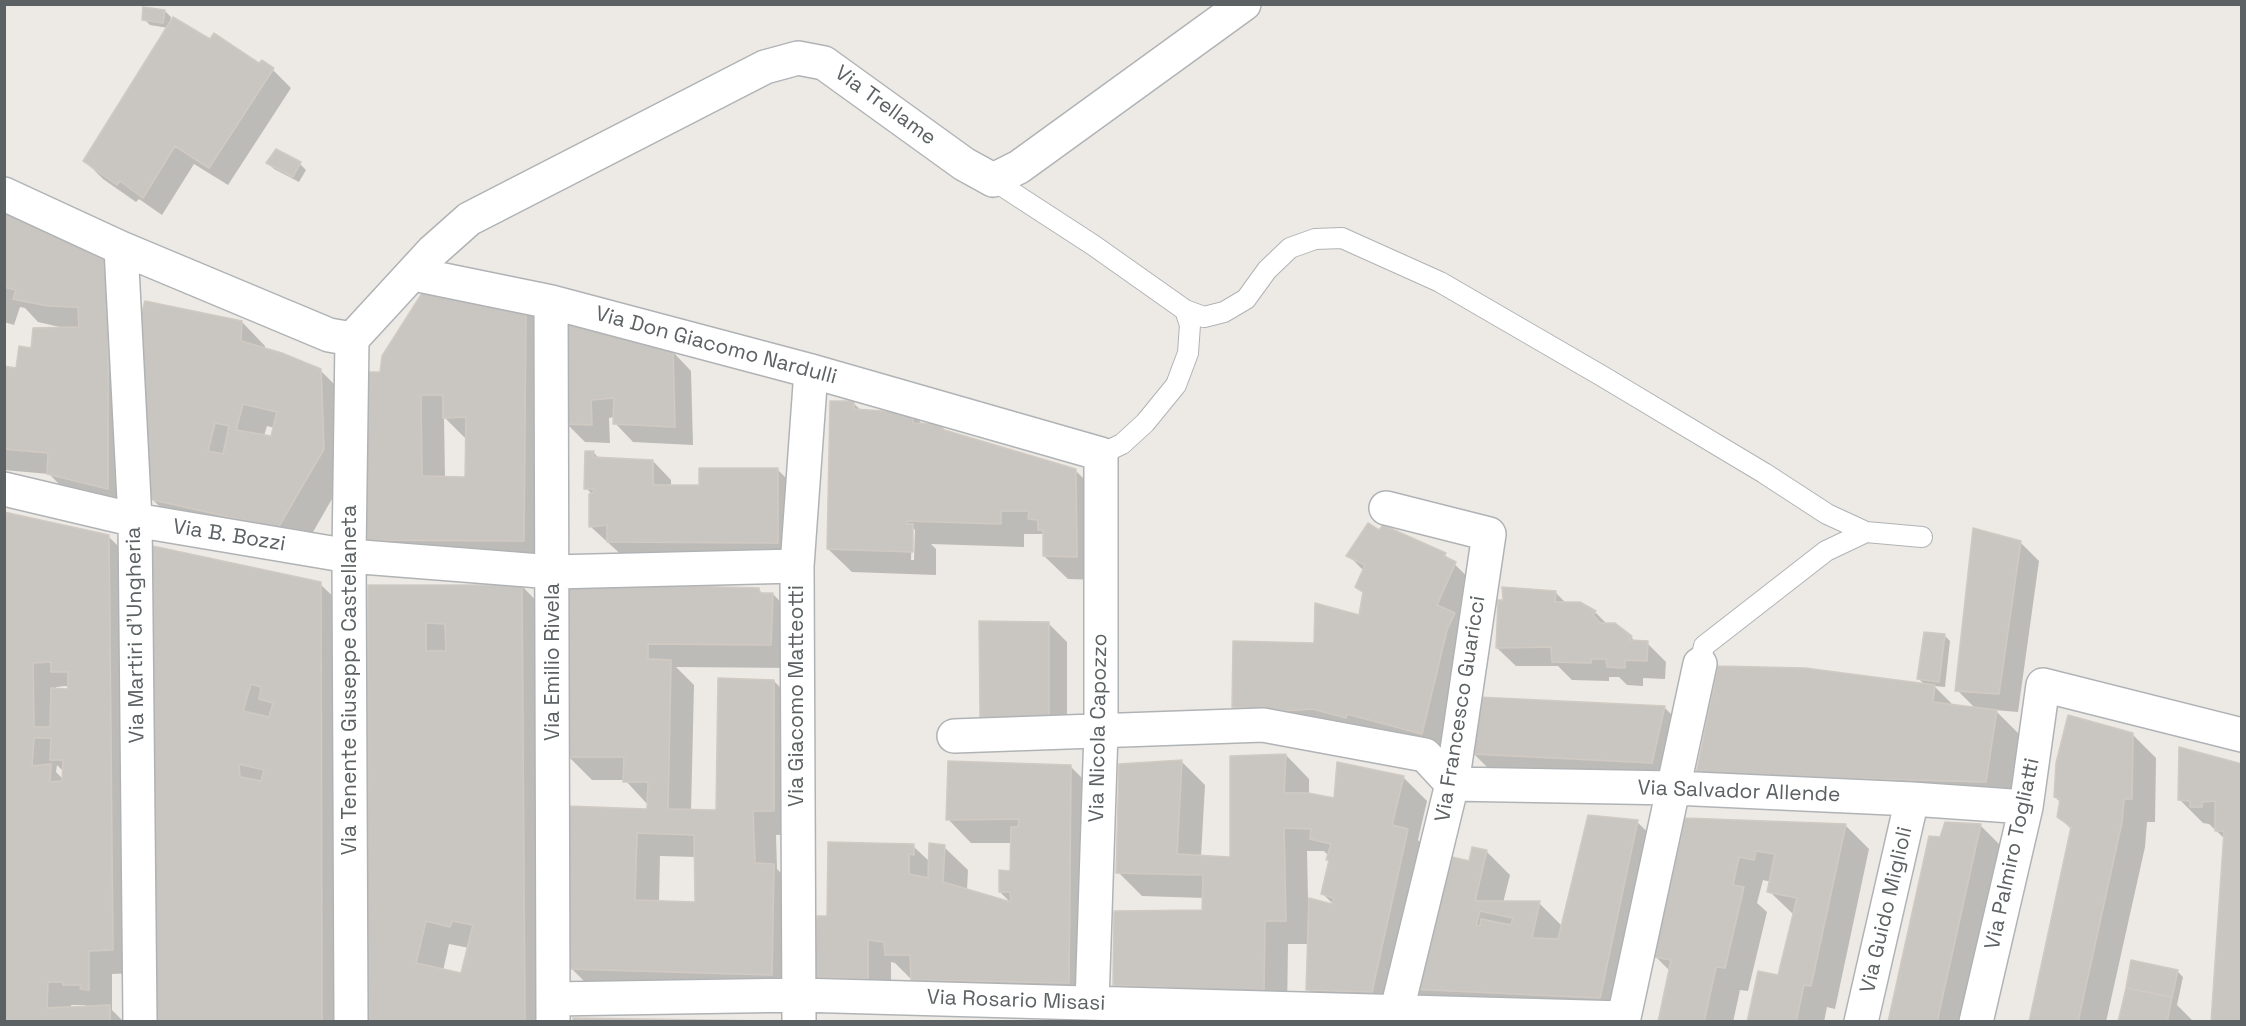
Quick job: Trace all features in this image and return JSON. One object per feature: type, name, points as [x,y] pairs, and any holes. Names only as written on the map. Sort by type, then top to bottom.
[{"type":"street","points":[[993,180],[1036,155],[1244,4]]},
{"type":"street","name":"Via Trellame","points":[[414,274],[433,251],[469,219],[765,67],[798,58],[824,63],[964,164],[993,180]]},
{"type":"street","points":[[4,194],[121,248],[329,335],[352,339],[414,274]]},
{"type":"street","name":"Via Martiri d'Ungheria","points":[[121,248],[135,520],[140,1022]]},
{"type":"street","name":"Via Don Giacomo Nardulli","points":[[414,274],[551,302],[811,371],[1101,454]]},
{"type":"street","name":"Via Emilio Rivela","points":[[551,302],[553,1010]]},
{"type":"street","name":"Via Tenente Giuseppe Castellaneta","points":[[351,1022],[349,556],[352,339]]},
{"type":"street","name":"Via Giacomo Matteotti","points":[[799,1008],[797,566],[811,371]]},
{"type":"street","name":"Via Nicola Capozzo","points":[[1092,1003],[1101,731],[1101,454]]},
{"type":"street","name":"Via B. Bozzi","points":[[4,489],[135,520],[349,556],[553,572],[797,566]]},
{"type":"street","name":"Via Francesco Guaricci","points":[[1386,508],[1489,534],[1452,784],[1395,1016]]},
{"type":"street","points":[[1624,1020],[1700,664]]},
{"type":"street","name":"Via Palmiro Togliatti","points":[[1976,1022],[2026,807],[2043,686],[2241,735]]},
{"type":"street","points":[[954,736],[1263,725],[1425,755],[1452,784]]},
{"type":"street","name":"Via Salvador Allende","points":[[1452,784],[1674,788],[1912,799],[2026,807]]},
{"type":"street","name":"Via Guido Miglioli","points":[[1861,1022],[1912,799]]},
{"type":"street","name":"Via Rosario Misasi","points":[[553,1010],[1092,1003],[1395,1016],[1624,1020]]},
{"type":"lane","points":[[993,180],[1093,244],[1185,310],[1204,317],[1224,312],[1246,299],[1267,270],[1290,248],[1315,239],[1342,238],[1440,282],[1633,394],[1827,514],[1866,532],[1922,537]]},
{"type":"lane","points":[[1101,454],[1122,444],[1176,385],[1188,353],[1190,325],[1185,310]]},
{"type":"lane","points":[[1700,664],[1704,646],[1826,551],[1866,532]]},
{"type":"building","points":[[143,7],[165,10],[163,23],[142,20]]},
{"type":"building","points":[[173,17],[210,39],[214,33],[259,63],[262,60],[274,68],[209,168],[175,146],[143,198],[120,181],[117,185],[83,161]]},
{"type":"building","points":[[276,149],[301,162],[293,177],[266,163]]},
{"type":"building","points":[[4,212],[108,244],[108,489],[47,474],[48,453],[4,449],[4,366],[16,368],[19,346],[31,348],[33,328],[79,327],[78,307],[48,306],[13,299],[16,290],[4,287]]},
{"type":"building","points":[[431,279],[526,305],[524,541],[367,540],[366,372],[380,372],[382,356]],"holes":[[[421,395],[443,395],[443,418],[466,417],[465,477],[422,476]]]},
{"type":"building","points":[[145,301],[242,321],[241,341],[282,353],[321,369],[324,449],[278,528],[149,499],[141,315]],"holes":[[[243,404],[277,412],[271,436],[236,430]],[[215,423],[229,426],[223,454],[208,451]]]},
{"type":"building","points":[[564,322],[673,350],[675,427],[613,424],[614,398],[591,400],[592,425],[565,424]]},
{"type":"building","points":[[830,401],[854,401],[854,409],[913,413],[913,423],[942,424],[941,429],[1076,469],[1077,557],[1043,556],[1043,530],[1038,530],[1038,520],[1028,519],[1029,511],[1001,511],[1001,524],[907,521],[906,524],[913,524],[913,552],[827,549]]},
{"type":"building","points":[[585,451],[594,451],[593,457],[653,460],[653,485],[699,485],[699,468],[778,468],[778,543],[607,542],[607,525],[589,527],[589,494],[593,493],[594,489],[584,489]]},
{"type":"building","points":[[4,512],[109,535],[113,950],[89,951],[89,990],[80,989],[81,985],[48,982],[47,1008],[110,1005],[110,1022],[4,1022]],"holes":[[[51,662],[51,672],[68,672],[68,689],[51,688],[50,727],[34,727],[33,663]],[[34,738],[51,738],[50,760],[63,760],[62,781],[50,782],[51,764],[32,766]]]},
{"type":"building","points":[[1368,523],[1379,530],[1383,525],[1446,553],[1444,556],[1456,562],[1437,605],[1455,613],[1447,630],[1422,734],[1347,714],[1346,718],[1313,709],[1250,713],[1251,708],[1232,707],[1233,641],[1314,643],[1315,603],[1359,615],[1363,592],[1355,587],[1365,565],[1346,556]]},
{"type":"building","points":[[1973,528],[2021,541],[1999,694],[1955,691]]},
{"type":"building","points":[[148,545],[321,582],[322,1022],[151,1022]],"holes":[[[251,684],[261,687],[259,699],[273,703],[269,717],[243,711]],[[239,764],[264,770],[261,781],[240,777]]]},
{"type":"building","points":[[565,583],[759,588],[760,593],[773,593],[771,645],[648,644],[648,659],[671,660],[668,809],[716,810],[718,678],[774,680],[774,811],[753,811],[755,863],[774,864],[772,975],[570,969],[567,806],[647,809],[648,782],[623,782],[624,757],[567,757]],"holes":[[[637,833],[694,835],[695,902],[635,900]]]},
{"type":"building","points":[[368,585],[522,585],[525,1022],[367,1022]],"holes":[[[426,623],[445,624],[446,651],[426,651]],[[426,921],[450,927],[452,921],[473,925],[461,973],[416,963]]]},
{"type":"building","points":[[1502,587],[1556,591],[1555,602],[1580,602],[1596,611],[1593,615],[1600,623],[1615,623],[1632,636],[1629,640],[1648,641],[1647,661],[1625,660],[1625,668],[1607,667],[1606,659],[1591,659],[1591,663],[1552,662],[1551,647],[1496,648],[1498,600],[1503,600]]},
{"type":"building","points":[[979,621],[1049,622],[1049,718],[980,717]]},
{"type":"building","points":[[1924,632],[1945,634],[1939,682],[1917,679]]},
{"type":"building","points":[[1718,666],[1805,668],[1935,685],[1933,702],[1997,710],[1986,782],[1696,774]]},
{"type":"building","points":[[1478,697],[1665,706],[1652,763],[1473,754]]},
{"type":"building","points":[[2068,715],[2133,733],[2132,799],[2124,799],[2122,822],[2078,1022],[2029,1022],[2071,827],[2057,817],[2060,799],[2054,797],[2056,763]]},
{"type":"building","points":[[2179,747],[2242,764],[2242,1022],[2211,1022],[2224,831],[2215,831],[2215,801],[2202,802],[2202,807],[2190,807],[2190,801],[2178,800]]},
{"type":"building","points":[[1286,754],[1284,793],[1308,793],[1334,798],[1337,762],[1404,776],[1392,825],[1408,829],[1372,992],[1306,990],[1309,898],[1332,904],[1334,898],[1321,894],[1331,844],[1310,839],[1311,829],[1284,828],[1286,921],[1265,921],[1264,992],[1113,985],[1114,911],[1202,910],[1203,875],[1116,873],[1119,764],[1182,760],[1177,854],[1230,857],[1230,756]]},
{"type":"building","points":[[948,761],[1071,765],[1069,983],[911,980],[910,955],[885,955],[884,942],[868,940],[868,979],[814,977],[817,916],[827,916],[828,842],[914,844],[914,855],[909,854],[909,874],[928,878],[929,843],[945,845],[943,882],[1011,902],[1010,892],[999,892],[999,870],[1010,871],[1011,827],[1018,827],[1019,819],[946,820]]},
{"type":"building","points":[[1588,815],[1638,820],[1600,998],[1410,989],[1440,854],[1469,861],[1472,847],[1487,850],[1475,901],[1540,901],[1532,938],[1558,939]],"holes":[[[1480,911],[1513,918],[1511,925],[1481,919],[1480,926],[1476,925]]]},
{"type":"building","points":[[1685,818],[1846,824],[1811,986],[1804,985],[1796,1022],[1747,1022],[1758,971],[1778,975],[1797,898],[1767,892],[1775,854],[1756,851],[1754,860],[1739,857],[1733,885],[1744,887],[1725,968],[1716,967],[1704,1022],[1658,1022],[1671,960],[1654,957]]},
{"type":"building","points":[[1945,822],[1981,824],[1937,1022],[1888,1022],[1929,836],[1940,837]]},
{"type":"building","points":[[2131,960],[2178,970],[2172,997],[2126,988]]},
{"type":"building","points":[[2126,988],[2172,997],[2167,1022],[2118,1022]]},
{"type":"building","points":[[573,1018],[774,1021],[774,1022],[573,1022]]}]
